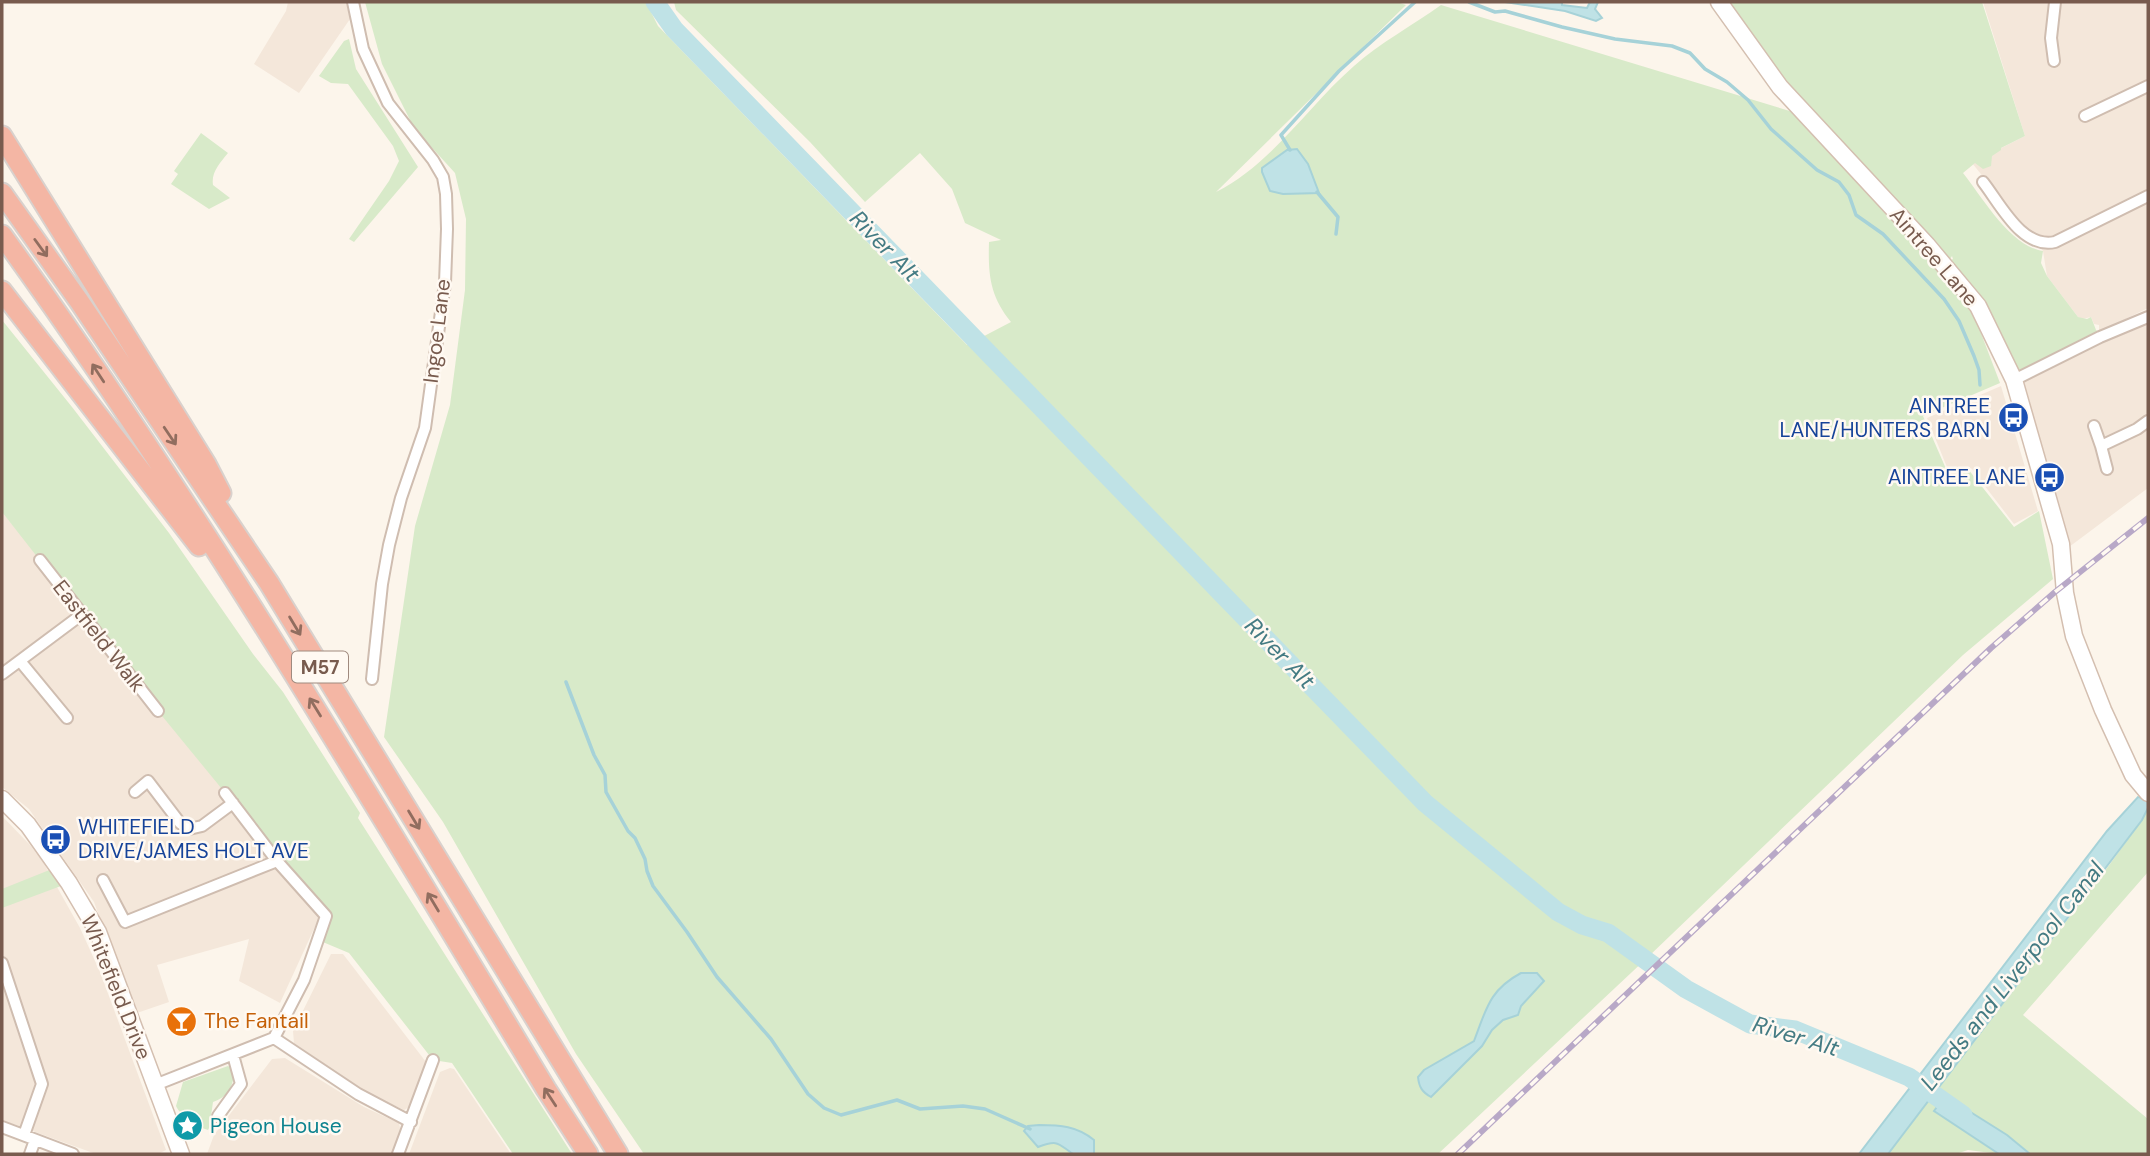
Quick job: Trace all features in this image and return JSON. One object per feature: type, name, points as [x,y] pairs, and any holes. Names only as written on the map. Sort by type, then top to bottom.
[{"type":"highway","name":"M57","points":[[2,136],[206,464],[269,583]]},
{"type":"highway","name":"M57","points":[[2,193],[79,301],[269,583],[618,1154]]},
{"type":"highway","name":"M57","points":[[2,235],[61,316],[267,628],[587,1154]]},
{"type":"highway","name":"M57","points":[[2,291],[185,529],[267,628]]},
{"type":"main road","name":"Aintree Lane","points":[[1719,2],[1780,87],[1927,245],[1978,306],[2014,380],[2061,544],[2065,593],[2074,636],[2103,710],[2133,775],[2144,788]]},
{"type":"main road","name":"Whitefield Drive","points":[[2,799],[28,825],[69,883],[98,932],[180,1154]]},
{"type":"street","name":"Ingoe Lane","points":[[353,2],[363,49],[388,103],[433,160],[443,177],[447,229],[445,283],[425,428],[401,498],[389,545],[372,679]]},
{"type":"street","points":[[2054,61],[2051,38],[2055,2]]},
{"type":"street","points":[[2085,116],[2148,86]]},
{"type":"street","points":[[1983,182],[2022,234],[2041,244],[2055,242],[2148,196]]},
{"type":"street","points":[[2014,380],[2100,337],[2148,317]]},
{"type":"street","points":[[2101,446],[2148,421]]},
{"type":"street","points":[[2094,426],[2107,469]]},
{"type":"street","name":"Eastfield Walk","points":[[40,560],[158,711]]},
{"type":"street","points":[[3,670],[20,662],[81,615]]},
{"type":"street","points":[[20,662],[66,718]]},
{"type":"street","points":[[135,793],[148,781],[180,823],[189,829],[202,826],[233,803]]},
{"type":"street","points":[[155,1085],[274,1038],[304,980],[326,916],[277,861],[225,793]]},
{"type":"street","points":[[103,880],[125,922],[277,861]]},
{"type":"street","points":[[2,963],[42,1084],[24,1135]]},
{"type":"street","points":[[274,1038],[358,1094],[411,1122]]},
{"type":"street","points":[[218,1116],[241,1084],[233,1055]]},
{"type":"street","points":[[398,1154],[433,1060]]},
{"type":"street","points":[[2,1127],[73,1154]]},
{"type":"street","points":[[30,1154],[35,1140]]},
{"type":"shaded area","points":[[288,2],[346,2],[350,19],[299,93],[254,64],[286,11]]},
{"type":"shaded area","points":[[1983,2],[2148,2],[2148,308],[2099,332],[2099,325],[2094,324],[2091,317],[2078,317],[2047,276],[2043,251],[1972,163],[2025,136]]},
{"type":"shaded area","points":[[2148,317],[2148,488],[2065,550],[2020,384]]},
{"type":"shaded area","points":[[2001,386],[2038,511],[2014,524],[1971,468],[1951,477],[1927,418]]},
{"type":"shaded area","points":[[2,512],[324,907],[280,1003],[239,981],[249,939],[157,965],[169,1002],[134,1014],[94,902],[29,809],[2,787]]},
{"type":"shaded area","points":[[2,816],[43,862],[80,928],[100,972],[166,1150],[158,1154],[96,1154],[2,1120]]},
{"type":"shaded area","points":[[331,954],[343,954],[426,1062],[411,1106],[404,1110],[364,1091],[294,1043],[293,1031]]},
{"type":"shaded area","points":[[285,1058],[364,1107],[399,1123],[401,1133],[393,1154],[207,1154],[214,1135],[272,1059]]},
{"type":"shaded area","points":[[454,1069],[511,1154],[409,1154],[440,1072]]},
{"type":"green space","points":[[365,2],[646,2],[658,26],[967,345],[1011,322],[999,303],[990,275],[989,242],[1001,240],[965,223],[952,189],[920,153],[865,202],[810,142],[676,10],[674,2],[1397,2],[1406,5],[1216,192],[1254,167],[1272,151],[1337,82],[1364,58],[1441,5],[1793,112],[1899,224],[1974,315],[2000,383],[1923,416],[1950,478],[1968,469],[2014,527],[2039,511],[2053,579],[1963,655],[1438,1154],[644,1154],[576,1054],[443,822],[384,737],[415,526],[450,405],[465,290],[466,219],[455,173],[414,128],[382,64]]},
{"type":"green space","points":[[1725,2],[1982,2],[2025,136],[2001,148],[1992,156],[1991,166],[1983,169],[1975,163],[1963,173],[2009,231],[2020,241],[2043,251],[2041,263],[2047,276],[2078,317],[2091,317],[2099,332],[2017,371],[1992,317],[1951,260],[1952,256],[1950,259],[1846,153],[1755,45]]},
{"type":"green space","points":[[349,39],[356,69],[418,167],[354,242],[349,239],[389,181],[399,161],[393,146],[348,84],[331,83],[319,76],[344,41]]},
{"type":"green space","points":[[201,133],[228,153],[213,176],[213,185],[230,198],[209,209],[171,184],[178,174],[174,171]]},
{"type":"green space","points":[[2,320],[169,533],[253,654],[283,692],[360,813],[358,818],[572,1154],[513,1154],[452,1063],[433,1060],[349,953],[318,940],[326,916],[158,711],[2,512]]},
{"type":"green space","points":[[2148,808],[2148,872],[2023,1015],[2148,1119],[2148,1154],[2030,1154],[2007,1135],[1945,1096],[1935,1111],[1999,1154],[1968,1150],[1956,1154],[1888,1154],[2110,864]]},
{"type":"green space","points":[[57,867],[69,883],[2,908],[2,889]]},
{"type":"green space","points":[[228,1066],[233,1069],[232,1085],[222,1097],[213,1102],[211,1116],[214,1118],[208,1130],[185,1118],[176,1106],[183,1082]]},
{"type":"water","points":[[1505,2],[1562,2],[1562,5],[1587,8],[1590,2],[1598,2],[1595,9],[1602,18],[1596,21],[1565,11]]},
{"type":"water","points":[[1297,149],[1308,164],[1319,193],[1283,194],[1270,191],[1262,168],[1287,150]]},
{"type":"water","name":"Leeds and Liverpool Canal","points":[[2148,791],[2148,808],[2142,820],[1888,1154],[1859,1154],[2107,831],[2138,797],[2142,798]]},
{"type":"water","points":[[1521,973],[1537,973],[1544,981],[1521,1006],[1518,1015],[1503,1020],[1492,1030],[1482,1046],[1431,1097],[1425,1093],[1418,1077],[1424,1070],[1474,1041],[1495,994]]},
{"type":"water","points":[[1945,1096],[2007,1135],[2030,1154],[1999,1154],[1934,1111]]},
{"type":"water","points":[[1028,1126],[1061,1126],[1081,1132],[1094,1140],[1094,1154],[1073,1154],[1054,1143],[1038,1147],[1024,1131]]},
{"type":"waterway","name":"River Alt","points":[[655,2],[674,29],[1425,803],[1558,912],[1582,925],[1608,933],[1686,989],[1750,1024],[1795,1030],[1909,1077],[1963,1115]]},
{"type":"waterway","points":[[1290,150],[1281,135],[1339,71],[1415,2]]},
{"type":"waterway","points":[[1469,2],[1495,12],[1505,11],[1615,39],[1672,46],[1690,53],[1705,69],[1727,82],[1748,100],[1771,129],[1817,170],[1839,182],[1849,195],[1856,215],[1883,234],[1944,299],[1959,321],[1974,356],[1980,385]]},
{"type":"waterway","points":[[1317,192],[1338,217],[1336,234]]},
{"type":"waterway","points":[[566,682],[594,755],[605,775],[606,792],[628,831],[635,838],[653,886],[717,977],[771,1039],[808,1094],[824,1108],[841,1115],[897,1100],[920,1109],[963,1106],[985,1109],[1030,1129]]},
{"type":"railway","points":[[1458,1154],[1991,648],[2055,592],[2148,518]]},
{"type":"place","name":"AINTREE LANE/HUNTERS BARN","points":[[2013,418]]},
{"type":"place","name":"AINTREE LANE","points":[[2049,477]]},
{"type":"place","name":"WHITEFIELD DRIVE/JAMES HOLT AVE","points":[[55,839]]},
{"type":"place","name":"The Fantail","points":[[181,1021]]},
{"type":"place","name":"Pigeon House","points":[[187,1126]]}]
